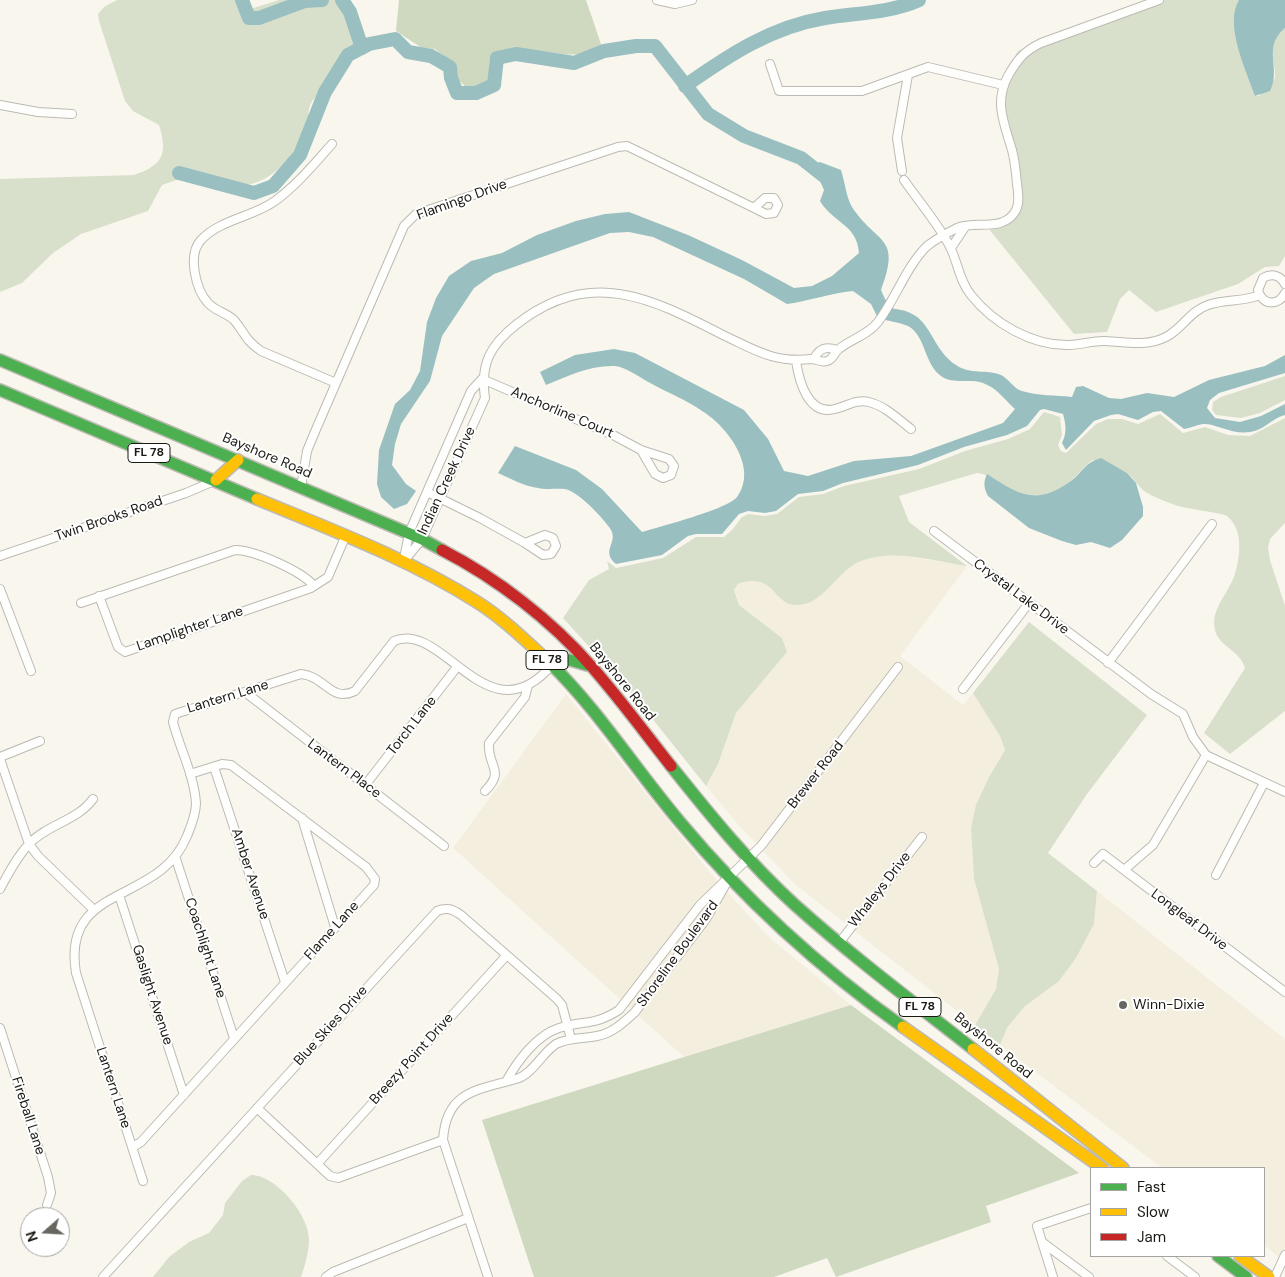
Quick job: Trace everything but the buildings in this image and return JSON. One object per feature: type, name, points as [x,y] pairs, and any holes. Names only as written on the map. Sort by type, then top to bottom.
[{"type":"main road","name":"Bayshore Road","points":[[0,360],[422,539],[470,565],[526,604],[571,644],[685,786],[748,859],[794,904],[838,943],[1122,1167]]},
{"type":"main road","name":"FL 78","points":[[0,390],[404,561],[497,616],[552,665],[591,710],[679,821],[729,878],[764,914],[838,978],[1101,1167]]},
{"type":"main road","points":[[216,480],[238,460]]},
{"type":"main road","points":[[552,665],[565,659],[575,659],[592,668]]},
{"type":"main road","points":[[984,1084],[996,1067]]},
{"type":"main road","points":[[1219,1257],[1246,1277]]},
{"type":"main road","points":[[1241,1257],[1269,1277]]},
{"type":"street","points":[[657,0],[675,4],[692,0]]},
{"type":"street","points":[[837,350],[829,347],[823,348],[814,359],[827,361],[833,358],[837,350],[871,330],[922,252],[934,240],[944,237],[957,228],[1001,223],[1015,211],[1018,203],[1014,159],[1000,109],[1003,85],[1018,59],[1032,47],[1159,0]]},
{"type":"street","points":[[770,64],[779,91],[862,91],[928,67],[1003,85]]},
{"type":"street","points":[[902,171],[897,138],[908,75]]},
{"type":"street","points":[[0,105],[38,112],[72,114]]},
{"type":"street","points":[[332,144],[299,180],[276,201],[218,228],[201,240],[193,255],[193,265],[207,302],[233,319],[245,338],[261,351],[336,383]]},
{"type":"street","name":"Flamingo Drive","points":[[301,487],[307,451],[404,226],[416,214],[618,147],[627,146],[754,208]]},
{"type":"street","points":[[904,180],[951,248],[965,285],[983,307],[1002,324],[1036,340],[1052,344],[1078,345],[1104,341],[1132,344],[1150,342],[1166,337],[1195,311],[1206,306],[1260,295]]},
{"type":"street","points":[[951,248],[965,226]]},
{"type":"street","points":[[1260,295],[1260,282],[1266,276],[1279,277],[1285,284]]},
{"type":"street","name":"Indian Creek Drive","points":[[404,561],[422,539],[485,398],[482,379],[487,357],[504,335],[525,318],[557,301],[600,292],[628,294],[646,298],[679,312],[763,355],[781,360],[814,359]]},
{"type":"street","points":[[1260,295],[1270,303],[1280,300],[1285,293]]},
{"type":"street","points":[[796,361],[802,387],[817,408],[826,410],[852,402],[870,402],[886,409],[911,430]]},
{"type":"street","name":"Indian Creek Drive","points":[[404,561],[409,533],[471,391],[482,379]]},
{"type":"street","name":"Anchorline Court","points":[[482,379],[613,435],[642,450]]},
{"type":"street","name":"Twin Brooks Road","points":[[0,556],[186,493],[216,480]]},
{"type":"street","points":[[427,492],[480,518],[525,544]]},
{"type":"street","points":[[1108,663],[1212,524]]},
{"type":"street","name":"Crystal Lake Drive","points":[[934,531],[1150,694],[1183,714],[1193,737],[1206,755],[1285,792]]},
{"type":"street","name":"Lamplighter Lane","points":[[100,596],[118,647],[125,652],[314,586],[328,577],[346,536]]},
{"type":"street","points":[[81,603],[235,550],[252,552],[301,575],[314,586]]},
{"type":"street","points":[[0,589],[31,671]]},
{"type":"street","points":[[963,689],[1029,603]]},
{"type":"street","name":"Lantern Lane","points":[[143,1181],[76,973],[75,943],[81,927],[93,909],[155,876],[176,859],[185,842],[195,813],[196,803],[190,774],[175,731],[173,722],[175,714],[301,674],[310,675],[318,679],[337,694],[347,695],[356,691],[394,641],[402,638],[410,638],[428,646],[457,666],[499,690],[528,685],[552,665]]},
{"type":"street","name":"Torch Lane","points":[[366,784],[457,666]]},
{"type":"street","name":"Brewer Road","points":[[729,878],[748,859],[830,758],[898,667]]},
{"type":"street","points":[[486,791],[495,781],[497,772],[488,752],[489,743],[525,697],[528,685]]},
{"type":"street","name":"Lantern Place","points":[[245,692],[444,846]]},
{"type":"street","points":[[40,741],[0,758],[29,844],[38,856],[93,909]]},
{"type":"street","points":[[1124,870],[1153,845],[1206,755]]},
{"type":"street","name":"Flame Lane","points":[[133,1147],[184,1095],[374,885],[375,879],[366,867],[231,765],[214,767],[190,774]]},
{"type":"street","name":"Amber Avenue","points":[[214,767],[285,982]]},
{"type":"street","points":[[1216,876],[1264,783]]},
{"type":"street","points":[[0,889],[29,844],[63,821],[84,811],[92,800]]},
{"type":"street","points":[[302,818],[335,927]]},
{"type":"street","name":"Whaleys Drive","points":[[838,943],[922,837]]},
{"type":"street","name":"Longleaf Drive","points":[[1094,863],[1103,854],[1285,992]]},
{"type":"street","name":"Coachlight Lane","points":[[176,859],[234,1038]]},
{"type":"street","name":"Shoreline Boulevard","points":[[507,1080],[514,1068],[534,1045],[549,1033],[568,1026],[602,1020],[619,1010],[700,905],[729,878]]},
{"type":"street","name":"Shoreline Boulevard","points":[[488,1277],[443,1140],[446,1117],[455,1102],[472,1093],[507,1080],[517,1079],[550,1048],[571,1039],[604,1034],[621,1025],[635,1012],[706,919],[729,878]]},
{"type":"street","name":"Gaslight Avenue","points":[[120,895],[184,1095]]},
{"type":"street","name":"Blue Skies Drive","points":[[103,1277],[437,911],[445,908],[454,910],[557,999],[562,1006],[571,1039]]},
{"type":"street","name":"Breezy Point Drive","points":[[318,1163],[506,956]]},
{"type":"street","name":"Fireball Lane","points":[[0,1028],[48,1177],[51,1193],[47,1205]]},
{"type":"street","points":[[257,1108],[330,1176],[338,1178],[443,1140]]},
{"type":"street","points":[[1054,1277],[1037,1226],[1090,1208]]},
{"type":"street","points":[[326,1277],[333,1272],[468,1218]]},
{"type":"street","points":[[1042,1242],[1090,1277]]},
{"type":"street","points":[[1276,1277],[1285,1254]]},
{"type":"street","points":[[1168,1257],[1195,1277]]},
{"type":"street","points":[[1276,1277],[1285,1269]]},
{"type":"shaded area","points":[[898,555],[967,566],[900,656],[963,705],[973,693],[1000,736],[1005,750],[989,777],[971,828],[974,879],[999,969],[996,989],[975,1025],[796,885],[742,829],[706,786],[718,764],[736,713],[787,652],[782,638],[739,605],[734,590],[738,584],[754,580],[761,581],[786,601],[836,579],[847,569],[861,561],[879,556]]},
{"type":"shaded area","points":[[566,694],[707,869],[749,916],[770,938],[851,1005],[684,1057],[453,848]]},
{"type":"shaded area","points":[[1097,891],[1285,1039],[1285,1262],[1265,1246],[1265,1167],[1161,1167],[1000,1045],[1007,1028],[1024,1007],[1059,981],[1076,958],[1094,924]]},
{"type":"green space","points":[[117,0],[237,0],[241,8],[247,10],[279,0],[342,0],[362,46],[313,100],[309,108],[307,125],[301,139],[295,150],[278,170],[256,183],[244,185],[228,183],[199,172],[162,185],[148,211],[81,234],[53,253],[22,283],[0,292],[0,179],[134,175],[151,167],[161,157],[163,144],[159,125],[133,111],[125,101],[99,21],[98,14],[104,7]]},
{"type":"green space","points":[[399,0],[586,0],[602,47],[579,54],[520,49],[509,51],[498,55],[489,63],[491,78],[480,88],[466,87],[456,78],[457,67],[435,49],[422,48],[396,31]]},
{"type":"green space","points":[[1151,0],[1239,0],[1235,31],[1255,96],[1259,96],[1275,78],[1272,46],[1278,35],[1285,28],[1285,256],[1279,266],[1265,267],[1238,284],[1156,312],[1129,290],[1120,299],[1107,332],[1074,334],[984,223],[1005,216],[1012,210],[1015,202],[1015,187],[1008,142],[996,104],[1001,82],[1018,51],[1098,18]]},
{"type":"green space","points":[[1285,376],[1285,400],[1260,413],[1241,418],[1216,415],[1212,410],[1213,402],[1221,397]]},
{"type":"green space","points":[[1044,412],[1060,417],[1062,435],[1058,445],[1061,451],[1066,453],[1096,424],[1108,419],[1122,419],[1138,424],[1160,414],[1183,433],[1205,427],[1228,435],[1250,436],[1285,418],[1285,523],[1270,539],[1268,547],[1270,560],[1285,606],[1285,711],[1230,754],[1204,733],[1245,668],[1239,657],[1217,636],[1214,622],[1215,615],[1237,567],[1239,544],[1236,528],[1227,516],[1175,505],[1159,499],[1144,491],[1125,472],[1093,460],[1067,484],[1037,496],[1022,495],[992,478],[977,473],[899,496],[909,522],[967,566],[914,557],[874,557],[852,565],[815,599],[797,605],[789,604],[767,585],[759,582],[750,581],[738,584],[734,590],[739,605],[782,638],[787,652],[736,713],[718,764],[706,786],[635,697],[563,618],[589,580],[609,569],[607,561],[616,568],[663,558],[696,537],[724,537],[742,517],[748,514],[764,516],[777,514],[799,497],[823,494],[844,486],[919,469],[965,451],[1008,439],[1030,429]]},
{"type":"green space","points":[[1029,622],[1147,715],[1087,794],[1048,853],[1097,891],[1094,924],[1076,958],[1059,981],[1024,1007],[1007,1028],[1000,1045],[975,1025],[996,989],[999,969],[974,879],[971,828],[976,805],[989,777],[1005,750],[1000,736],[973,693]]},
{"type":"green space","points":[[851,1005],[1079,1173],[986,1206],[991,1222],[836,1277],[827,1258],[774,1277],[534,1277],[482,1120]]},
{"type":"green space","points":[[251,1175],[261,1177],[280,1189],[297,1208],[308,1229],[309,1244],[301,1277],[153,1277],[169,1257],[189,1242],[209,1233],[223,1215],[225,1203],[242,1181]]},
{"type":"water","points":[[1239,0],[1285,0],[1285,28],[1278,35],[1274,43],[1273,82],[1270,91],[1255,96],[1235,35],[1235,10]]},
{"type":"water","points":[[820,162],[841,170],[852,207],[884,242],[888,250],[887,272],[881,290],[885,299],[894,309],[907,311],[916,316],[929,331],[940,349],[961,368],[996,373],[1007,379],[1019,390],[1034,394],[1072,397],[1076,387],[1083,386],[1109,398],[1121,399],[1147,393],[1174,397],[1209,380],[1265,366],[1285,355],[1285,373],[1219,393],[1210,400],[1207,408],[1215,418],[1240,422],[1261,416],[1285,404],[1285,415],[1255,431],[1237,432],[1208,424],[1184,429],[1161,411],[1153,412],[1138,420],[1118,414],[1111,415],[1094,421],[1066,450],[1062,443],[1065,436],[1063,414],[1044,409],[1040,410],[1027,426],[1007,435],[964,447],[918,465],[843,483],[823,491],[798,494],[776,511],[765,513],[748,511],[739,514],[722,534],[696,534],[688,536],[662,555],[616,564],[609,554],[613,537],[612,532],[601,517],[583,499],[565,489],[533,487],[498,473],[515,446],[576,470],[602,489],[642,532],[692,517],[731,502],[737,497],[743,486],[744,473],[742,461],[730,437],[712,418],[690,403],[624,369],[615,366],[597,367],[546,385],[540,372],[575,355],[614,349],[635,353],[744,410],[768,439],[784,471],[808,476],[854,461],[911,456],[1003,423],[1015,409],[988,385],[973,381],[956,381],[941,376],[931,365],[922,343],[914,331],[908,326],[878,318],[871,304],[853,291],[787,304],[744,279],[653,237],[629,232],[610,233],[494,274],[474,288],[442,336],[430,381],[401,424],[395,444],[392,465],[406,484],[416,491],[407,504],[394,509],[381,497],[377,484],[379,450],[395,404],[410,390],[420,371],[427,322],[436,298],[449,276],[471,261],[502,253],[537,235],[576,221],[605,214],[629,212],[688,235],[742,260],[794,288],[812,286],[832,276],[859,253],[854,236],[820,201],[824,190],[813,165]]},
{"type":"water","points":[[1101,458],[1127,473],[1136,483],[1143,507],[1143,516],[1122,540],[1110,548],[1091,542],[1076,545],[1029,528],[988,496],[985,488],[987,474],[1018,492],[1028,495],[1048,493],[1059,489],[1075,478],[1087,465]]},
{"type":"waterway","points":[[242,0],[249,18],[259,18],[305,1],[322,0]]},
{"type":"waterway","points":[[342,0],[350,12],[362,48]]},
{"type":"waterway","points":[[685,86],[734,53],[787,28],[825,18],[896,8],[919,0]]},
{"type":"waterway","points":[[179,173],[254,193],[273,186],[300,155],[325,92],[348,55],[369,44],[395,39],[408,52],[431,56],[450,67],[451,78],[457,93],[476,93],[494,85],[497,58],[516,54],[574,63],[604,51],[636,46],[655,46],[708,114],[744,136],[801,158],[829,180]]},
{"type":"traffic: fast","points":[[0,360],[422,539],[442,550]]},
{"type":"traffic: fast","points":[[0,390],[257,499]]},
{"type":"traffic: fast","points":[[552,665],[570,660],[587,665]]},
{"type":"traffic: fast","points":[[550,663],[585,701],[680,822],[757,906],[813,957],[903,1027]]},
{"type":"traffic: fast","points":[[671,766],[746,855],[795,905],[861,961],[973,1049]]},
{"type":"traffic: fast","points":[[1219,1257],[1246,1277]]},
{"type":"traffic: slow","points":[[216,480],[238,460]]},
{"type":"traffic: slow","points":[[257,499],[370,546],[451,586],[497,616],[550,663]]},
{"type":"traffic: slow","points":[[903,1027],[1101,1167]]},
{"type":"traffic: slow","points":[[973,1049],[1122,1167]]},
{"type":"traffic: slow","points":[[1241,1257],[1269,1277]]},
{"type":"traffic: jam","points":[[442,550],[503,587],[559,633],[602,679],[671,766]]},
{"type":"place","name":"Winn-Dixie","points":[[1123,1005]]}]
